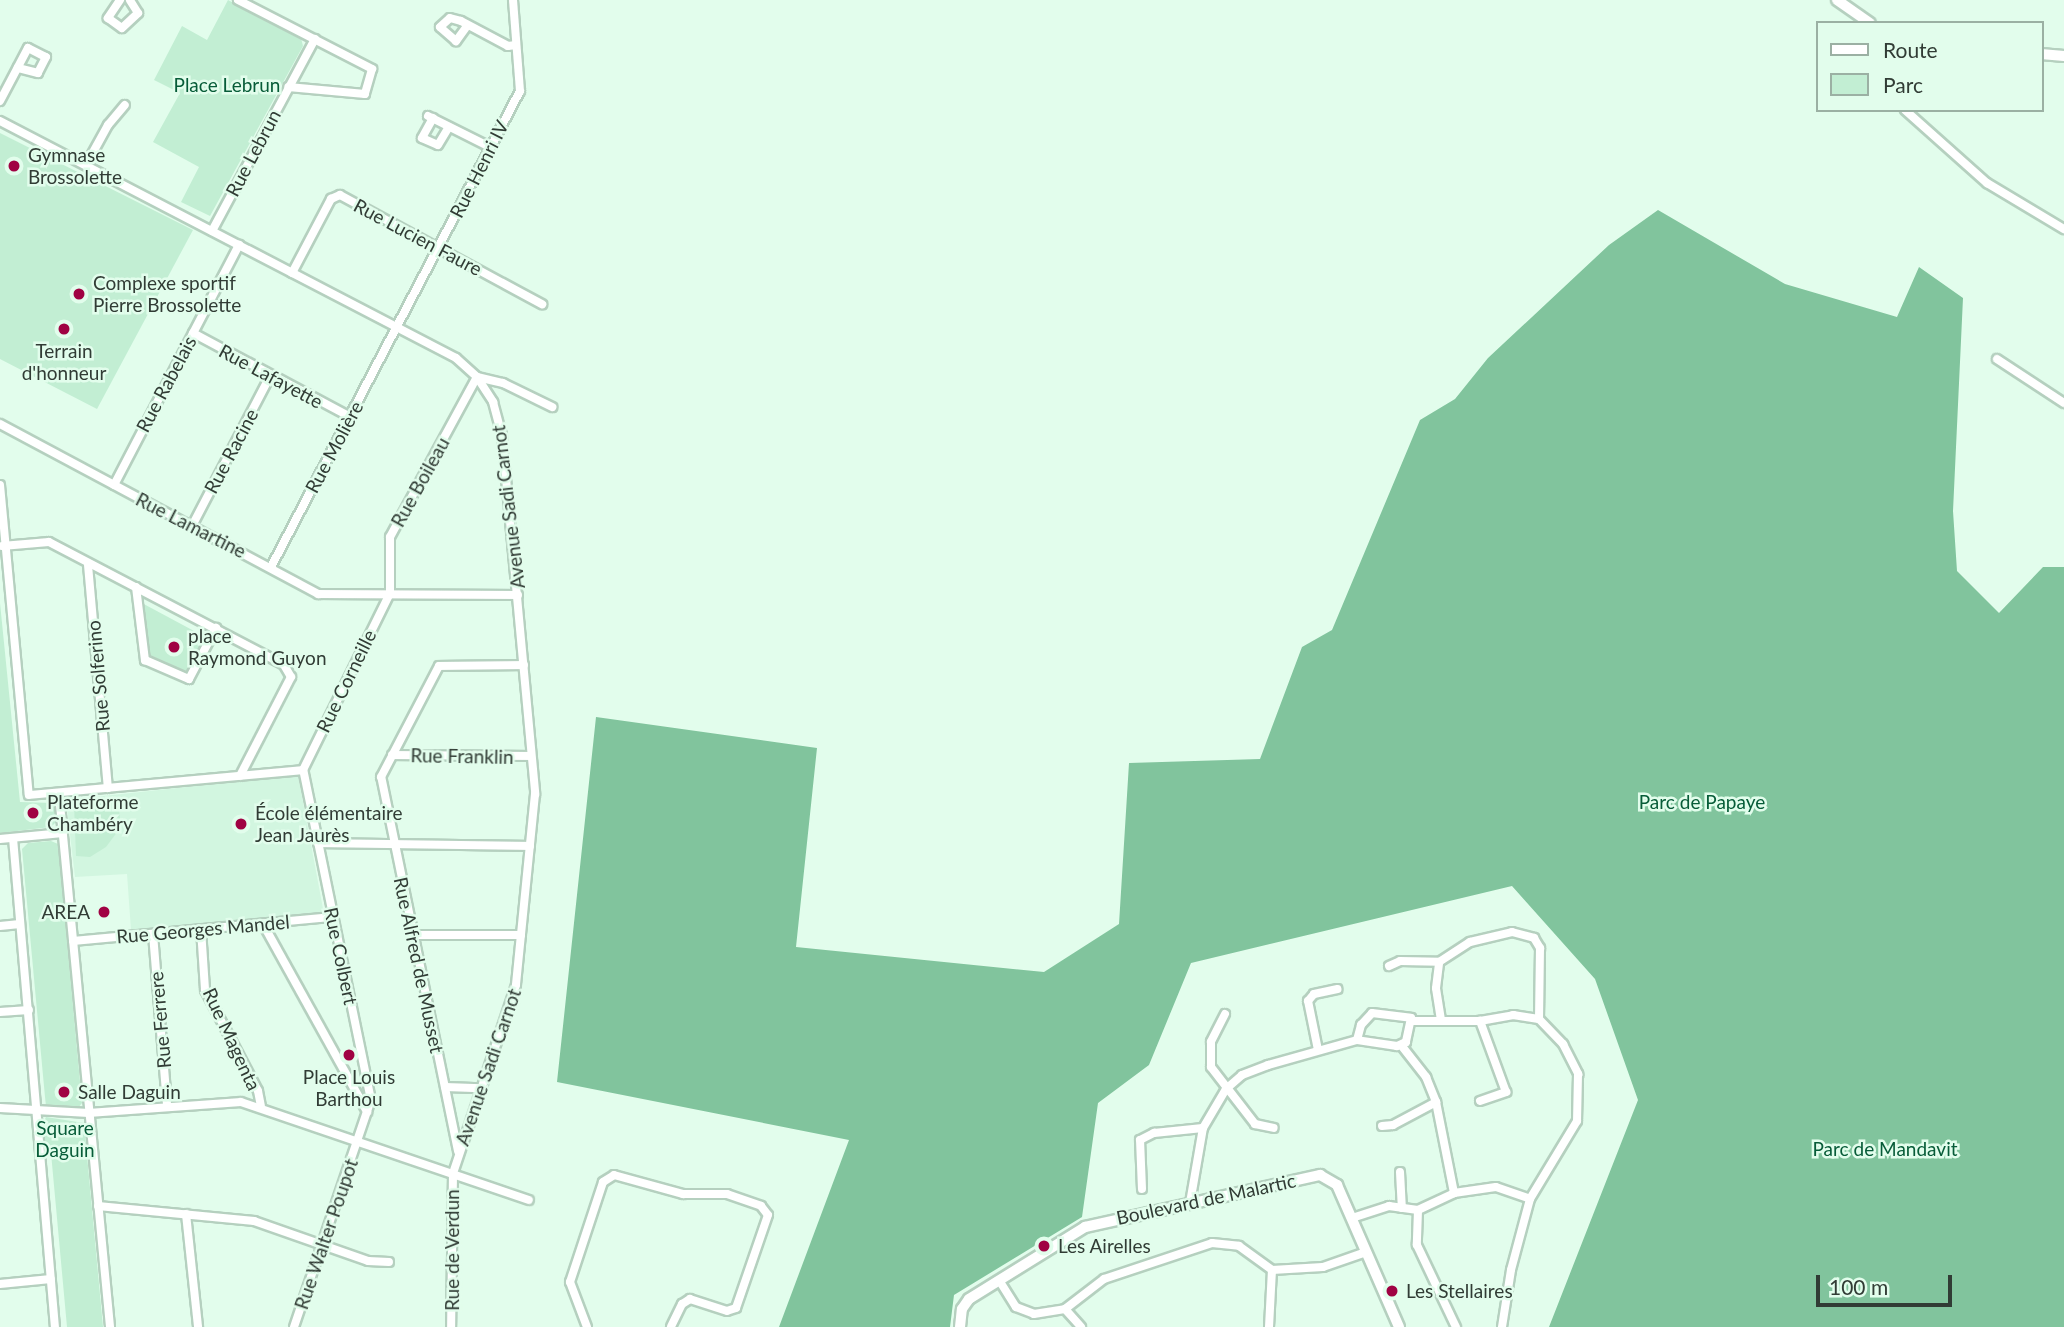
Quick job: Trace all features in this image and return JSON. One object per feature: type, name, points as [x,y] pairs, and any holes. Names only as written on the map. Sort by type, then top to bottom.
[{"type":"street","points":[[120,0],[108,18],[122,28],[138,13],[130,0]]},
{"type":"street","points":[[238,0],[372,69],[365,94],[288,87]]},
{"type":"street","points":[[467,26],[516,45],[513,0]]},
{"type":"street","points":[[1838,0],[1867,21]]},
{"type":"street","name":"Rue Lebrun","points":[[212,231],[314,39]]},
{"type":"street","name":"Rue Henri IV","points":[[397,328],[520,91],[516,45]]},
{"type":"street","points":[[2043,54],[2064,56]]},
{"type":"street","points":[[0,101],[18,68]]},
{"type":"street","points":[[86,165],[108,125],[125,105]]},
{"type":"street","points":[[1907,112],[1987,183],[2064,229]]},
{"type":"street","points":[[449,127],[438,145],[422,138],[430,117],[490,147]]},
{"type":"street","name":"Avenue Sadi Carnot","points":[[0,121],[456,358],[477,377],[493,402],[502,435],[535,794],[516,985],[453,1173]]},
{"type":"street","name":"Rue Lucien Faure","points":[[292,273],[335,196],[439,247],[542,304]]},
{"type":"street","name":"Rue Rabelais","points":[[114,485],[239,245]]},
{"type":"street","name":"Rue Molière","points":[[271,567],[397,328]]},
{"type":"street","name":"Rue Lafayette","points":[[193,333],[350,417]]},
{"type":"street","points":[[1997,359],[2064,403]]},
{"type":"street","name":"Rue Racine","points":[[192,526],[270,376]]},
{"type":"street","points":[[477,377],[503,383],[552,407]]},
{"type":"street","name":"Rue Boileau","points":[[390,593],[390,537],[477,377]]},
{"type":"street","name":"Rue Lamartine","points":[[0,424],[318,594],[518,595]]},
{"type":"street","points":[[0,485],[2,546],[29,795],[303,770]]},
{"type":"street","points":[[2,546],[49,542],[88,565],[136,587],[284,665],[291,677],[240,776]]},
{"type":"street","name":"Rue Solferino","points":[[88,565],[108,788]]},
{"type":"street","points":[[136,587],[145,660],[189,679],[216,628]]},
{"type":"street","name":"Rue Corneille","points":[[303,770],[390,593]]},
{"type":"street","name":"Rue Alfred de Musset","points":[[458,1154],[381,777],[439,666],[524,665]]},
{"type":"street","name":"Rue Franklin","points":[[392,755],[531,756]]},
{"type":"street","name":"Rue Colbert","points":[[303,770],[371,1100],[358,1140]]},
{"type":"street","points":[[59,794],[110,1327]]},
{"type":"street","points":[[0,839],[63,833]]},
{"type":"street","points":[[13,838],[55,1327]]},
{"type":"street","points":[[318,843],[530,846]]},
{"type":"street","name":"Rue Georges Mandel","points":[[73,942],[332,917]]},
{"type":"street","points":[[0,926],[20,924]]},
{"type":"street","points":[[263,924],[367,1112]]},
{"type":"street","name":"Rue Magenta","points":[[201,929],[205,990],[258,1091],[261,1106]]},
{"type":"street","points":[[1389,965],[1400,961],[1439,962],[1459,946],[1498,934],[1520,933],[1534,938],[1541,957],[1536,982],[1539,1019],[1574,1062],[1581,1106],[1570,1136],[1531,1199],[1511,1270],[1502,1327]]},
{"type":"street","name":"Rue Ferrere","points":[[153,934],[167,1105]]},
{"type":"street","points":[[413,935],[521,935]]},
{"type":"street","points":[[1439,962],[1436,988],[1441,1020]]},
{"type":"street","points":[[1318,1050],[1308,1001],[1314,995],[1337,989]]},
{"type":"street","points":[[0,1012],[29,1010]]},
{"type":"street","points":[[1357,1040],[1361,1025],[1372,1013],[1394,1013],[1413,1021],[1480,1021],[1513,1015],[1539,1019]]},
{"type":"street","points":[[1225,1014],[1211,1042],[1211,1067],[1255,1124],[1275,1128]]},
{"type":"street","points":[[1402,1045],[1413,1021]]},
{"type":"street","points":[[1480,1021],[1506,1092],[1480,1101]]},
{"type":"street","points":[[1190,1203],[1203,1128],[1226,1089],[1242,1074],[1357,1040],[1402,1045],[1426,1077],[1436,1102],[1454,1193]]},
{"type":"street","points":[[445,1087],[481,1088]]},
{"type":"street","points":[[0,1108],[89,1113],[167,1105],[242,1102],[261,1106],[529,1200]]},
{"type":"street","points":[[1382,1126],[1393,1125],[1436,1102]]},
{"type":"street","points":[[1142,1189],[1140,1140],[1154,1133],[1203,1128]]},
{"type":"street","name":"Rue Walter Poupot","points":[[293,1327],[358,1140]]},
{"type":"street","points":[[1400,1172],[1402,1208]]},
{"type":"street","name":"Rue de Verdun","points":[[451,1327],[453,1173]]},
{"type":"street","points":[[587,1327],[570,1282],[603,1182],[614,1175],[683,1194],[727,1194],[761,1206],[768,1215],[736,1308],[727,1311],[690,1299],[682,1304],[671,1327]]},
{"type":"street","name":"Boulevard de Malartic","points":[[960,1327],[965,1303],[1085,1227],[1320,1175],[1334,1181],[1399,1327]]},
{"type":"street","points":[[1352,1218],[1380,1208],[1418,1210],[1454,1193],[1505,1187],[1531,1199]]},
{"type":"street","points":[[98,1206],[254,1221],[368,1261],[389,1262]]},
{"type":"street","points":[[1418,1210],[1417,1245],[1456,1327]]},
{"type":"street","points":[[186,1214],[198,1327]]},
{"type":"street","points":[[999,1280],[1022,1310],[1034,1314],[1065,1310],[1104,1279],[1212,1243],[1239,1246],[1272,1270],[1323,1266],[1366,1252]]},
{"type":"street","points":[[1269,1327],[1272,1270]]},
{"type":"street","points":[[0,1284],[51,1279]]},
{"type":"street","points":[[1065,1310],[1081,1327]]},
{"type":"shaded area","name":"École élémentaire Jean Jaurès","points":[[298,775],[324,914],[131,930],[127,874],[75,877],[66,800]]},
{"type":"green space","name":"Place Lebrun","points":[[228,0],[301,38],[303,46],[210,216],[181,202],[199,167],[153,142],[180,93],[154,80],[182,26],[207,40]]},
{"type":"green space","name":"Complexe sportif Pierre Brossolette","points":[[0,133],[193,230],[97,409],[0,359]]},
{"type":"green space","name":"Parc de Papaye","points":[[1658,210],[1785,284],[1897,317],[1919,267],[1963,298],[1953,511],[1957,571],[1999,613],[2043,567],[2064,567],[2064,1327],[1549,1327],[1638,1100],[1595,979],[1512,886],[1191,963],[1149,1065],[1098,1103],[1082,1217],[954,1295],[950,1327],[779,1327],[849,1140],[557,1082],[596,717],[817,748],[796,947],[1044,972],[1119,924],[1129,763],[1260,759],[1302,647],[1332,630],[1420,420],[1455,399],[1488,358],[1609,245]]},
{"type":"green space","name":"place Raymond Guyon","points":[[140,602],[209,639],[189,676],[147,659]]},
{"type":"green space","points":[[0,603],[20,802],[54,803],[56,822],[51,827],[0,833]]},
{"type":"green space","points":[[118,800],[121,827],[106,847],[90,857],[76,856],[74,804]]},
{"type":"green space","points":[[51,841],[58,844],[82,1103],[78,1108],[46,1106],[45,1097],[22,849],[28,843]]},
{"type":"green space","name":"Square Daguin","points":[[46,1117],[84,1123],[103,1327],[67,1327],[51,1153],[44,1153],[42,1125]]},
{"type":"place","name":"Gymnase Brossolette","points":[[14,166]]},
{"type":"place","name":"Complexe sportif Pierre Brossolette","points":[[79,294]]},
{"type":"place","name":"Terrain d'honneur","points":[[64,329]]},
{"type":"place","name":"place Raymond Guyon","points":[[174,647]]},
{"type":"place","name":"Plateforme Chambéry","points":[[33,813]]},
{"type":"place","name":"École élémentaire Jean Jaurès","points":[[241,824]]},
{"type":"place","name":"AREA","points":[[104,912]]},
{"type":"place","name":"Place Louis Barthou","points":[[349,1055]]},
{"type":"place","name":"Salle Daguin","points":[[64,1092]]},
{"type":"place","name":"Les Airelles","points":[[1044,1246]]},
{"type":"place","name":"Les Stellaires","points":[[1392,1291]]},
{"type":"park label","name":"Parc de Mandavit","points":[[1885,1149]]}]
